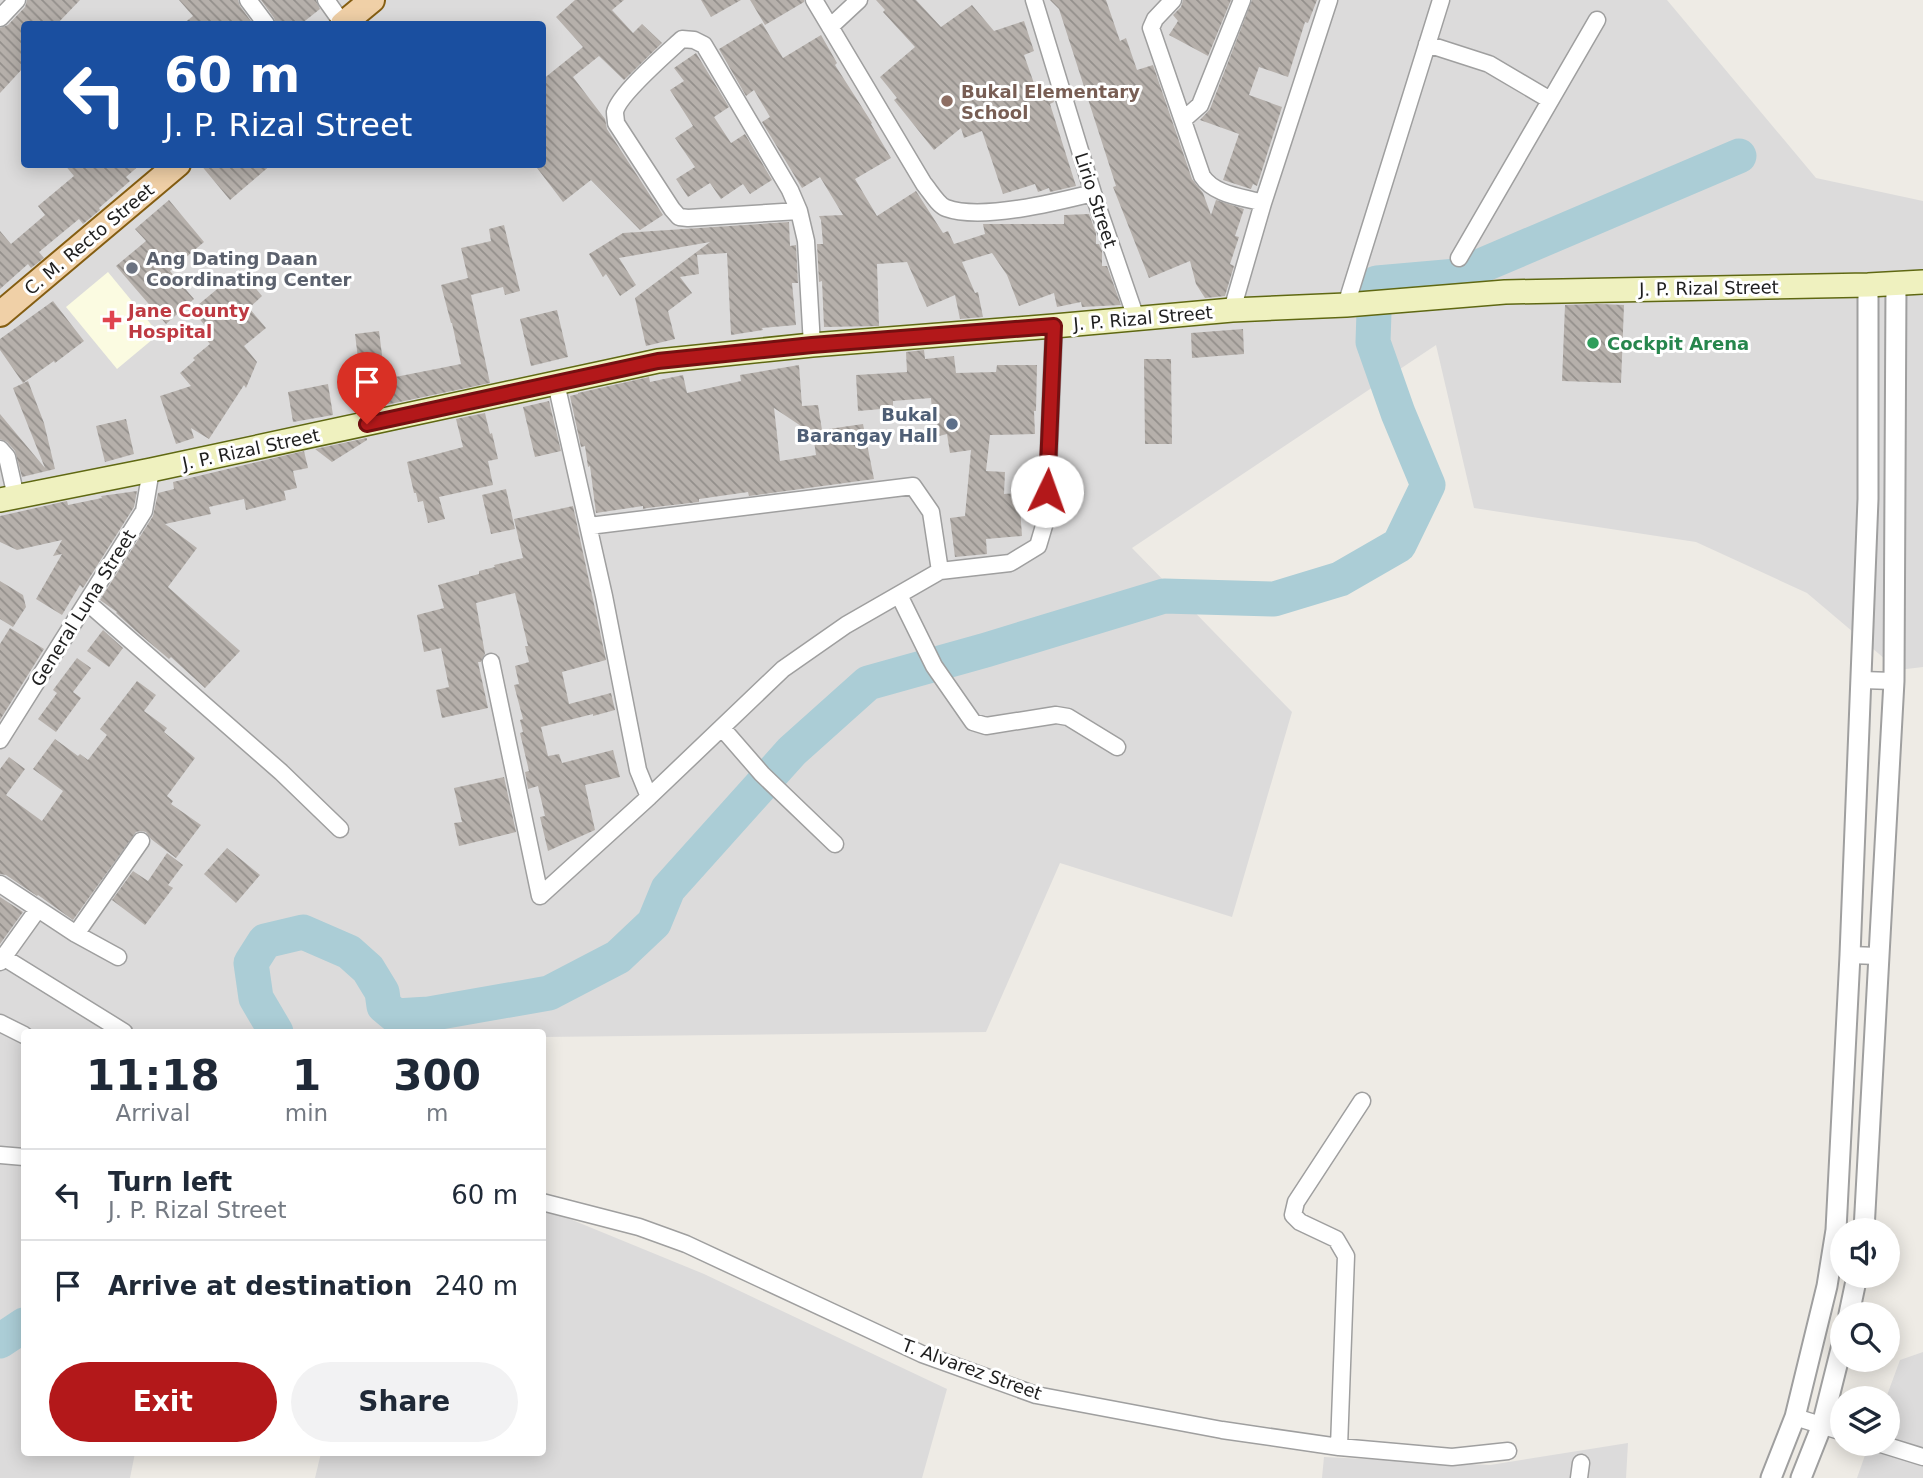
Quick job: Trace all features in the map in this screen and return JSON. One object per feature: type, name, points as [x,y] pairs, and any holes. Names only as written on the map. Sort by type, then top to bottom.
[{"type":"main road","points":[[347,21],[372,0]]},
{"type":"main road","name":"C. M. Recto Street","points":[[0,314],[173,168]]},
{"type":"main road","name":"J. P. Rizal Street","points":[[8,498],[658,361],[812,345],[1232,310],[1346,305],[1505,292],[1923,282]]},
{"type":"street","points":[[0,18],[17,0]]},
{"type":"street","points":[[248,0],[264,21]]},
{"type":"street","points":[[326,0],[341,21]]},
{"type":"street","points":[[814,0],[924,184],[943,207],[972,213],[1052,203],[1093,193]]},
{"type":"street","points":[[830,27],[859,0]]},
{"type":"street","name":"Lirio Street","points":[[1034,0],[1093,193],[1136,318]]},
{"type":"street","points":[[1173,0],[1151,27],[1202,176],[1207,184],[1215,189],[1264,203]]},
{"type":"street","points":[[1182,120],[1200,105],[1242,0]]},
{"type":"street","points":[[1232,310],[1329,0]]},
{"type":"street","points":[[1346,305],[1441,0]]},
{"type":"street","points":[[1459,258],[1597,20]]},
{"type":"street","points":[[799,211],[680,217],[672,209],[616,123],[615,111],[649,69],[682,40],[694,40],[704,45],[790,190],[799,211],[806,241],[812,345]]},
{"type":"street","points":[[1427,44],[1489,64],[1550,100]]},
{"type":"street","points":[[1865,1218],[1894,681],[1896,284]]},
{"type":"street","points":[[1771,1478],[1796,1417],[1827,1286],[1836,1230],[1868,499],[1868,285]]},
{"type":"street","points":[[491,662],[540,896],[783,669],[846,625],[940,572],[1010,563],[1038,546],[1046,519],[1054,326]]},
{"type":"street","points":[[556,383],[604,596],[638,770],[649,797]]},
{"type":"street","points":[[0,449],[7,457],[8,498]]},
{"type":"street","name":"General Luna Street","points":[[0,740],[144,511],[151,470]]},
{"type":"street","points":[[589,526],[913,486],[931,512],[940,572]]},
{"type":"street","points":[[1868,499],[1894,500]]},
{"type":"street","points":[[900,595],[931,661],[973,722],[986,726],[1056,715],[1068,717],[1117,747]]},
{"type":"street","points":[[88,603],[281,772],[340,829]]},
{"type":"street","points":[[1861,680],[1894,681]]},
{"type":"street","points":[[722,728],[762,774],[835,844]]},
{"type":"street","points":[[76,934],[141,841]]},
{"type":"street","points":[[0,884],[76,934],[118,957]]},
{"type":"street","points":[[38,909],[2,960],[119,1029]]},
{"type":"street","points":[[1850,955],[1878,956]]},
{"type":"street","points":[[0,1023],[21,1034]]},
{"type":"street","points":[[1339,1447],[1346,1256],[1335,1239],[1300,1222],[1293,1215],[1296,1202],[1362,1101]]},
{"type":"street","points":[[0,1155],[21,1157]]},
{"type":"street","name":"T. Alvarez Street","points":[[546,1203],[639,1227],[686,1244],[922,1354],[1036,1395],[1222,1430],[1339,1447],[1452,1457],[1508,1451]]},
{"type":"street","points":[[1801,1478],[1822,1425],[1835,1372]]},
{"type":"street","points":[[1796,1417],[1830,1428]]},
{"type":"street","points":[[1900,1450],[1923,1457]]},
{"type":"shaded area","points":[[0,0],[1667,0],[1816,178],[1923,201],[1923,667],[1898,670],[1807,593],[1696,542],[1474,508],[1436,345],[1132,548],[1292,712],[1232,917],[1060,863],[986,1032],[546,1037],[546,1029],[21,1029],[21,1456],[134,1456],[130,1478],[0,1478]]},
{"type":"shaded area","name":"Jane County Hospital","points":[[108,272],[159,334],[117,369],[66,307]]},
{"type":"shaded area","points":[[546,1209],[704,1274],[947,1389],[922,1478],[315,1478],[320,1456],[546,1456]]},
{"type":"shaded area","points":[[1923,1352],[1923,1478],[1857,1478],[1865,1456],[1900,1456],[1900,1386],[1890,1386],[1896,1372],[1900,1372],[1900,1360]]},
{"type":"shaded area","points":[[1628,1443],[1626,1478],[1322,1478],[1324,1457],[1490,1465]]},
{"type":"building","points":[[27,0],[80,0],[60,21],[21,21],[21,70],[0,93],[0,28],[8,25],[25,7]]},
{"type":"building","points":[[179,0],[238,0],[251,21],[187,21],[193,16]]},
{"type":"building","points":[[261,0],[316,0],[320,9],[305,21],[275,21]]},
{"type":"building","points":[[575,0],[624,0],[612,10],[633,33],[642,24],[662,43],[624,80],[599,56],[573,77],[605,119],[607,129],[663,215],[640,230],[591,180],[563,202],[537,168],[546,168],[546,77],[583,47],[556,17]]},
{"type":"building","points":[[701,0],[741,0],[711,17]]},
{"type":"building","points":[[750,0],[804,0],[804,2],[765,25]]},
{"type":"building","points":[[876,0],[916,0],[941,27],[972,5],[994,31],[1024,21],[1034,51],[1024,55],[1036,89],[1049,85],[1054,102],[1050,104],[1076,186],[1050,192],[1049,188],[1038,192],[1035,184],[1003,194],[982,131],[964,138],[961,128],[934,150],[894,100],[897,98],[880,77],[915,47],[883,12],[885,10]]},
{"type":"building","points":[[1050,0],[1106,0],[1120,41],[1126,38],[1137,70],[1153,65],[1192,179],[1203,193],[1211,215],[1216,200],[1244,209],[1235,236],[1239,237],[1230,264],[1234,266],[1225,296],[1205,298],[1196,284],[1190,261],[1149,278],[1113,187],[1116,186],[1059,9]]},
{"type":"building","points":[[1183,0],[1231,0],[1208,56],[1169,35],[1178,21],[1173,15],[1181,7]]},
{"type":"building","points":[[1252,0],[1317,0],[1308,23],[1305,22],[1288,77],[1259,67],[1249,95],[1282,107],[1257,186],[1253,184],[1251,189],[1223,180],[1239,134],[1200,120],[1210,109]]},
{"type":"building","points":[[762,23],[783,58],[821,35],[837,63],[835,65],[891,158],[855,179],[877,216],[916,191],[943,233],[948,231],[954,244],[985,234],[983,224],[1064,224],[1064,215],[1089,214],[1096,233],[1096,244],[1099,244],[1102,251],[1102,266],[1107,266],[1121,305],[1082,307],[1081,302],[1057,307],[1054,293],[1019,306],[1007,275],[992,253],[962,262],[975,293],[978,292],[983,317],[960,319],[955,295],[927,307],[907,262],[877,264],[879,326],[824,327],[817,244],[823,244],[819,216],[843,215],[820,177],[802,188],[762,122],[770,117],[754,90],[746,96],[719,49]]},
{"type":"building","points":[[696,53],[729,107],[714,117],[731,143],[745,134],[772,180],[750,194],[743,184],[721,199],[710,183],[688,197],[676,179],[695,167],[675,138],[693,126],[670,90],[684,81],[674,68]]},
{"type":"building","points":[[67,168],[136,168],[126,177],[130,181],[99,208],[100,210],[83,224],[79,219],[39,252],[44,258],[31,268],[28,264],[0,289],[0,231],[11,244],[45,215],[38,206],[74,176]]},
{"type":"building","points":[[203,168],[267,168],[230,200]]},
{"type":"building","points":[[169,200],[204,242],[170,271],[194,299],[166,324],[116,266],[146,241],[135,229]]},
{"type":"building","points":[[789,222],[790,246],[796,245],[798,283],[792,283],[796,325],[762,328],[763,330],[731,335],[727,253],[697,255],[699,274],[680,277],[692,293],[668,311],[675,339],[646,346],[635,298],[710,242],[619,258],[636,285],[620,296],[606,274],[603,277],[589,254],[623,233]]},
{"type":"building","points":[[504,225],[520,291],[505,295],[503,287],[471,295],[490,383],[364,407],[355,334],[379,331],[385,379],[461,364],[441,285],[468,278],[461,248],[491,241],[489,229]]},
{"type":"building","points":[[240,270],[262,296],[249,308],[266,328],[244,346],[257,362],[246,388],[244,385],[209,439],[191,428],[194,438],[176,444],[160,396],[191,386],[180,373],[210,344],[201,333],[207,328],[192,310]]},
{"type":"building","points":[[53,301],[84,341],[23,383],[0,350],[0,339]]},
{"type":"building","name":"Cockpit Arena","points":[[1565,305],[1624,305],[1621,383],[1562,381]]},
{"type":"building","points":[[557,310],[568,357],[531,366],[520,319]]},
{"type":"building","points":[[1243,329],[1244,354],[1192,358],[1191,333]]},
{"type":"building","points":[[924,350],[925,359],[954,356],[956,373],[996,372],[997,365],[1037,365],[1035,434],[990,435],[986,471],[1005,472],[1004,494],[1019,493],[1022,536],[986,539],[987,554],[955,557],[950,518],[965,516],[971,450],[950,453],[947,434],[939,436],[931,398],[893,401],[893,408],[858,411],[856,375],[907,372],[906,352]]},
{"type":"building","points":[[1144,359],[1171,359],[1172,444],[1145,444]]},
{"type":"building","points":[[799,365],[802,406],[818,405],[822,430],[863,424],[874,479],[749,496],[748,492],[699,499],[699,502],[596,513],[590,466],[588,467],[585,446],[581,447],[570,396],[649,377],[650,382],[683,375],[687,393],[741,381],[740,375]],"holes":[[[774,408],[813,434],[816,455],[780,461]]]},
{"type":"building","points":[[28,381],[44,423],[55,469],[22,477],[15,451],[0,439],[0,414],[45,468],[13,388]]},
{"type":"building","points":[[328,384],[333,415],[293,422],[288,392]]},
{"type":"building","points":[[549,401],[561,451],[535,457],[523,407]]},
{"type":"building","points":[[485,413],[498,459],[488,461],[493,485],[439,497],[445,519],[428,523],[423,501],[418,502],[414,493],[407,462],[463,447],[456,419]]},
{"type":"building","points":[[126,419],[134,454],[105,462],[96,426]]},
{"type":"building","points":[[367,438],[332,462],[315,449]]},
{"type":"building","points":[[304,451],[308,468],[293,471],[297,488],[284,491],[286,500],[246,510],[244,499],[209,507],[211,514],[165,524],[197,548],[168,587],[240,651],[205,688],[100,600],[153,516],[158,493],[174,489],[173,482]]},
{"type":"building","points":[[506,489],[515,529],[491,534],[482,495]]},
{"type":"building","points":[[137,491],[134,507],[83,588],[80,585],[62,615],[36,599],[62,554],[53,556],[62,540],[17,550],[0,542],[0,516],[67,501],[68,505],[102,498],[101,496]]},
{"type":"building","points":[[573,506],[606,660],[562,672],[569,704],[611,693],[615,710],[541,727],[548,756],[559,754],[562,763],[613,750],[620,777],[585,785],[595,830],[548,851],[540,817],[545,816],[538,786],[528,789],[525,772],[529,771],[520,733],[523,732],[520,720],[523,719],[514,685],[519,684],[515,666],[529,662],[525,646],[528,646],[515,593],[476,603],[485,654],[481,662],[478,662],[488,708],[442,718],[436,690],[449,687],[441,648],[424,652],[417,615],[444,608],[438,585],[479,574],[479,571],[495,567],[494,565],[523,558],[514,519]]},
{"type":"building","points":[[0,581],[23,595],[26,607],[13,627],[0,619]]},
{"type":"building","points":[[10,628],[44,649],[0,720],[0,644]]},
{"type":"building","points":[[103,630],[123,648],[109,667],[87,651]]},
{"type":"building","points":[[77,658],[91,668],[73,692],[81,698],[56,732],[38,719],[57,693],[53,690]]},
{"type":"building","points":[[137,681],[156,695],[144,711],[167,728],[164,732],[195,758],[167,796],[173,801],[171,804],[201,825],[176,858],[146,832],[136,832],[73,920],[38,895],[0,874],[0,769],[9,757],[25,769],[6,795],[42,821],[63,791],[33,769],[55,739],[88,760],[107,735],[100,729]]},
{"type":"building","points":[[504,777],[516,832],[459,846],[454,823],[462,822],[454,788]]},
{"type":"building","points":[[227,848],[260,875],[236,903],[204,874]]},
{"type":"building","points":[[167,853],[183,865],[168,885],[173,888],[145,925],[112,900],[133,871],[148,881]]},
{"type":"building","points":[[0,897],[23,912],[0,944]]},
{"type":"waterway","points":[[1374,287],[1377,283],[1457,276],[1739,156]]},
{"type":"waterway","points":[[274,1029],[256,998],[251,963],[265,941],[303,932],[349,952],[368,969],[382,992],[384,1006],[396,1016],[429,1014],[549,993],[618,957],[654,923],[668,889],[792,751],[868,683],[1164,596],[1274,599],[1340,579],[1399,545],[1428,485],[1398,413],[1373,342],[1374,312]]},
{"type":"waterway","points":[[0,1341],[21,1327]]},
{"type":"place","name":"Bukal Elementary School","points":[[947,101]]},
{"type":"place","name":"Ang Dating Daan Coordinating Center","points":[[132,268]]},
{"type":"place","name":"Jane County Hospital","points":[[112,320]]},
{"type":"place","name":"Cockpit Arena","points":[[1593,343]]},
{"type":"place","name":"Bukal Barangay Hall","points":[[952,424]]},
{"type":"route","points":[[367,424],[658,361],[812,345],[1054,326],[1047,491]]}]
